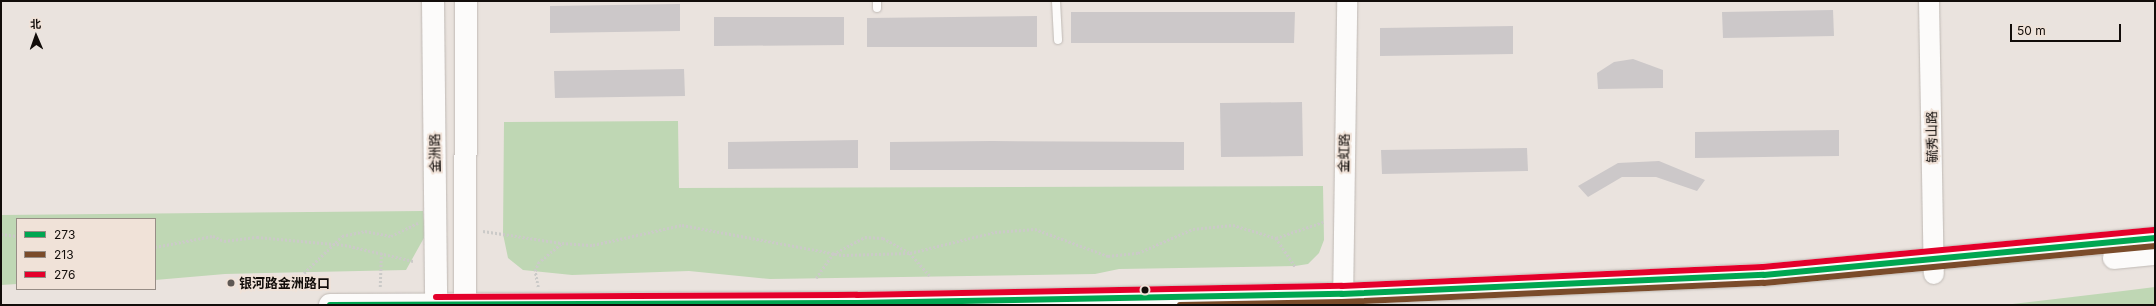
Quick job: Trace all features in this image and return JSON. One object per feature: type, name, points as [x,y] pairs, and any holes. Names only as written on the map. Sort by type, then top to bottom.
[{"type":"main road","name":"金洲路","points":[[433,1],[436,305]]},
{"type":"main road","points":[[465,304],[466,1]]},
{"type":"main road","points":[[1437,305],[1771,287],[2155,238]]},
{"type":"main road","points":[[330,305],[1342,299],[2155,254]]},
{"type":"street","name":"金虹路","points":[[1342,299],[1347,1]]},
{"type":"street","name":"毓秀山路","points":[[1929,1],[1935,267]]},
{"type":"lane","points":[[1056,1],[1058,40]]},
{"type":"path","points":[[539,292],[535,271],[538,263],[562,243],[593,245],[682,225],[733,232],[833,254],[910,253],[1014,229],[1034,229],[1108,256],[1138,253],[1194,229],[1212,226],[1233,225],[1276,238],[1323,222]]},
{"type":"path","points":[[1,234],[16,236]]},
{"type":"path","points":[[156,247],[213,236],[224,241],[257,237],[346,245],[413,261]]},
{"type":"path","points":[[816,278],[833,254],[865,237],[883,238],[910,253],[930,276]]},
{"type":"path","points":[[1276,238],[1295,266]]},
{"type":"path","points":[[380,290],[381,253]]},
{"type":"green space","points":[[678,121],[679,188],[1323,186],[1324,240],[1319,253],[1308,264],[1295,266],[1119,269],[1095,274],[770,279],[689,271],[572,275],[523,270],[508,258],[503,234],[504,122]]},
{"type":"green space","points":[[423,211],[425,236],[406,270],[225,274],[156,280],[156,218],[16,218],[16,284],[1,285],[1,215]]},
{"type":"green space","points":[[2155,287],[2155,305],[2004,305],[2123,291]]},
{"type":"building","points":[[680,4],[680,31],[550,33],[550,6]]},
{"type":"building","points":[[1833,10],[1834,36],[1723,38],[1722,12]]},
{"type":"building","points":[[1071,12],[1295,12],[1294,43],[1071,43]]},
{"type":"building","points":[[1037,16],[1037,47],[867,47],[867,18]]},
{"type":"building","points":[[714,17],[844,17],[844,45],[714,46]]},
{"type":"building","points":[[1513,26],[1513,54],[1380,56],[1380,28]]},
{"type":"building","points":[[1633,59],[1663,70],[1663,88],[1598,89],[1597,73],[1614,62]]},
{"type":"building","points":[[684,69],[685,96],[555,98],[554,71]]},
{"type":"building","points":[[1302,102],[1303,156],[1221,157],[1220,103]]},
{"type":"building","points":[[1839,130],[1839,156],[1695,158],[1695,132]]},
{"type":"building","points":[[858,140],[858,168],[728,169],[728,142]]},
{"type":"building","points":[[890,142],[1184,142],[1184,170],[890,170]]},
{"type":"building","points":[[1527,148],[1528,171],[1382,174],[1381,150]]},
{"type":"building","points":[[1659,161],[1705,180],[1697,191],[1656,177],[1622,177],[1588,197],[1578,186],[1618,163]]},
{"type":"transit line","name":"276","points":[[436,297],[857,295],[1342,286],[1763,267],[2154,230]]},
{"type":"transit line","name":"273","points":[[330,305],[857,303],[1342,294],[1764,275],[2155,238]]},
{"type":"transit line","name":"213","points":[[1180,305],[1342,302],[1764,283],[2155,246]]},
{"type":"place","name":"银河路金洲路口","points":[[231,283]]}]
